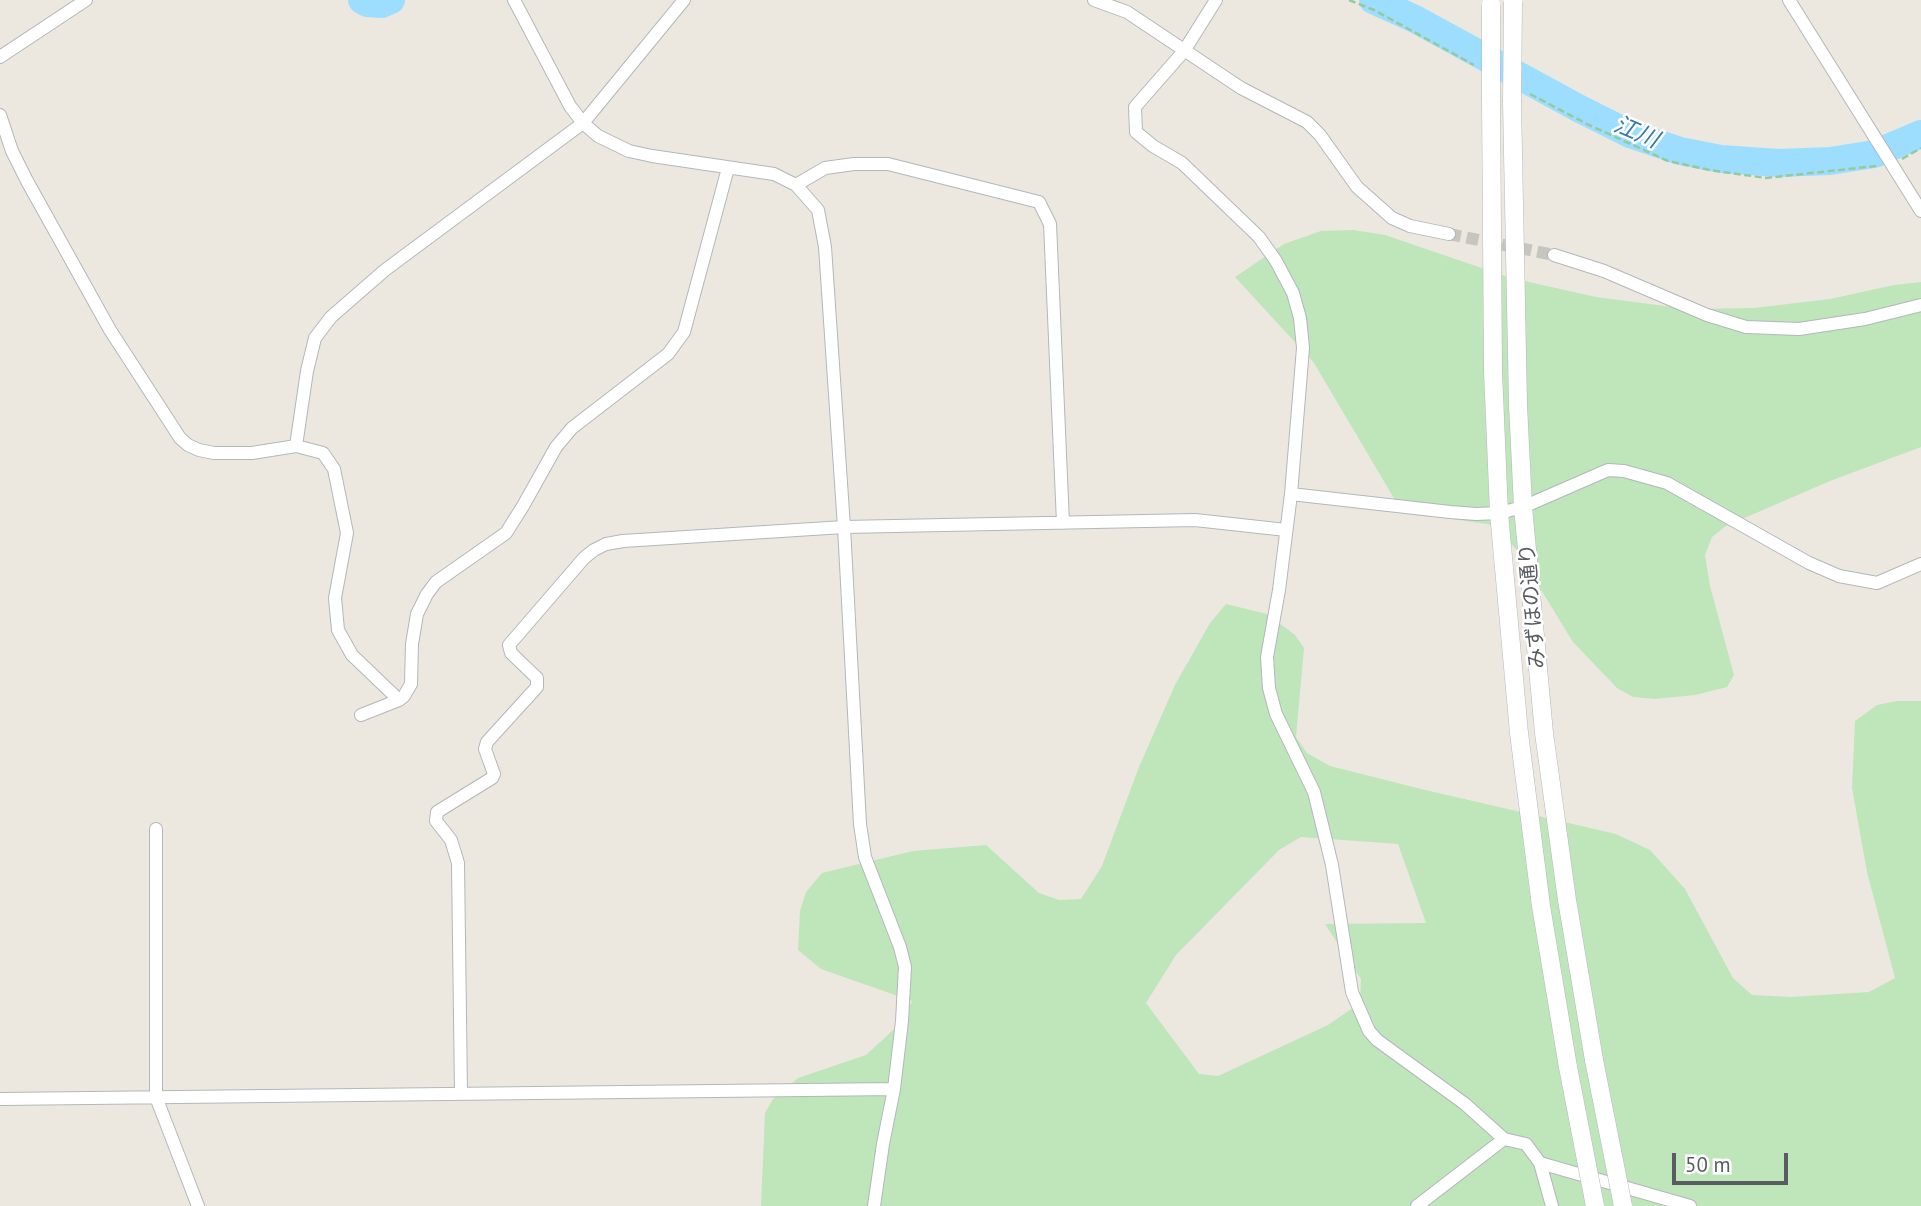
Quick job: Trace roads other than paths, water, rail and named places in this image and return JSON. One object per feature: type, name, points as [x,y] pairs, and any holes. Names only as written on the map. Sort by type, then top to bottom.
[{"type":"street","points":[[0,57],[86,0]]},
{"type":"street","points":[[514,0],[570,106],[598,136],[629,151],[774,174],[796,185],[818,210],[825,247],[860,824],[865,857],[900,947],[905,967],[894,1089],[874,1206]]},
{"type":"street","points":[[296,446],[307,371],[315,338],[331,317],[385,270],[583,123],[684,0]]},
{"type":"street","points":[[1094,0],[1127,12],[1241,88],[1307,122],[1320,135],[1357,187],[1392,218],[1410,226],[1449,234]]},
{"type":"street","points":[[1216,0],[1184,51],[1135,107],[1136,132],[1181,163],[1259,237],[1293,293],[1300,318],[1303,348],[1291,494],[1268,657],[1269,688],[1276,715],[1314,792],[1332,865],[1352,992],[1368,1031],[1377,1040],[1465,1104],[1504,1139],[1526,1144],[1540,1163],[1552,1206]]},
{"type":"street","points":[[1789,0],[1921,211]]},
{"type":"street","name":"みずほの通り","points":[[1513,1],[1518,405],[1523,506],[1544,733],[1567,900],[1594,1060],[1623,1206]]},
{"type":"street","name":"みずほの通り","points":[[1492,3],[1493,371],[1499,513],[1521,746],[1541,906],[1595,1206]]},
{"type":"street","points":[[0,115],[12,151],[27,181],[110,330],[180,438],[199,450],[214,453],[252,453],[296,446],[323,453],[337,475],[347,533],[335,598],[338,630],[352,656],[398,700]]},
{"type":"street","points":[[796,185],[825,168],[854,164],[888,164],[1039,202],[1051,224],[1063,523]]},
{"type":"street","points":[[361,715],[398,700],[404,696],[411,684],[412,644],[417,614],[436,582],[506,533],[556,447],[572,428],[668,354],[684,332],[728,168]]},
{"type":"street","points":[[1554,255],[1604,271],[1707,315],[1746,327],[1799,329],[1865,319],[1921,305]]},
{"type":"street","points":[[1291,494],[1450,512],[1499,513],[1523,506],[1608,470],[1624,471],[1667,483],[1809,563],[1839,576],[1877,583],[1921,564]]},
{"type":"street","points":[[461,1093],[458,863],[451,841],[436,821],[437,812],[492,778],[494,774],[485,749],[487,742],[537,687],[537,678],[511,653],[509,645],[584,558],[594,550],[606,544],[623,541],[844,527],[1195,520],[1286,530]]},
{"type":"street","points":[[156,829],[156,1097],[198,1206]]},
{"type":"street","points":[[0,1099],[894,1089]]},
{"type":"street","points":[[1417,1206],[1504,1139]]},
{"type":"street","points":[[1540,1163],[1690,1206]]},
{"type":"waterway","name":"江川","points":[[362,0],[382,4],[391,0]]},
{"type":"waterway","name":"江川","points":[[1373,0],[1415,19],[1630,134],[1680,151],[1721,159],[1779,163],[1830,161],[1874,154],[1921,134]]},
{"type":"tunnel","points":[[1449,234],[1554,255]]}]
